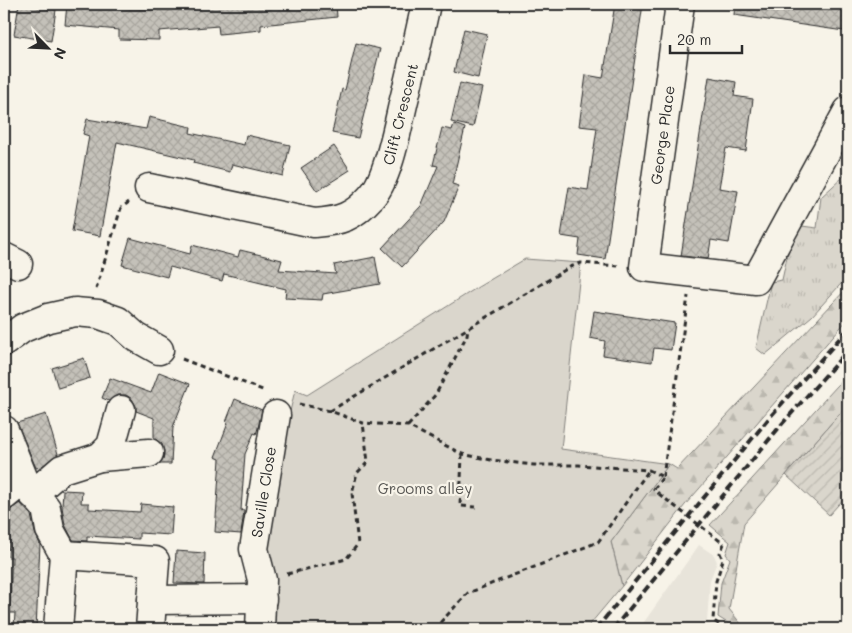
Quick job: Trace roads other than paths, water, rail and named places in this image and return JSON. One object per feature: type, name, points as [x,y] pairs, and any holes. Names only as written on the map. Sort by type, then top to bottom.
[{"type":"street","name":"Clift Crescent","points":[[149,188],[314,224],[333,222],[351,215],[373,196],[385,172],[395,138],[426,4]]},
{"type":"street","name":"George Place","points":[[680,4],[644,267],[756,280],[848,111]]},
{"type":"street","points":[[4,342],[23,328],[48,318],[75,312],[98,314],[118,321],[136,337],[159,350]]},
{"type":"street","name":"Saville Close","points":[[260,629],[262,590],[254,549],[278,402]]},
{"type":"street","points":[[100,457],[111,446],[121,410]]},
{"type":"street","points":[[4,430],[21,491],[46,508],[50,530],[64,555],[58,629]]},
{"type":"street","points":[[21,491],[62,469],[100,457],[149,454]]},
{"type":"street","points":[[64,555],[155,561],[150,629]]},
{"type":"street","points":[[152,600],[262,590]]},
{"type":"railway","points":[[596,629],[770,417],[848,329]]},
{"type":"railway","points":[[613,629],[782,424],[848,350]]},
{"type":"park label","name":"Grooms alley","points":[[425,488]]}]
